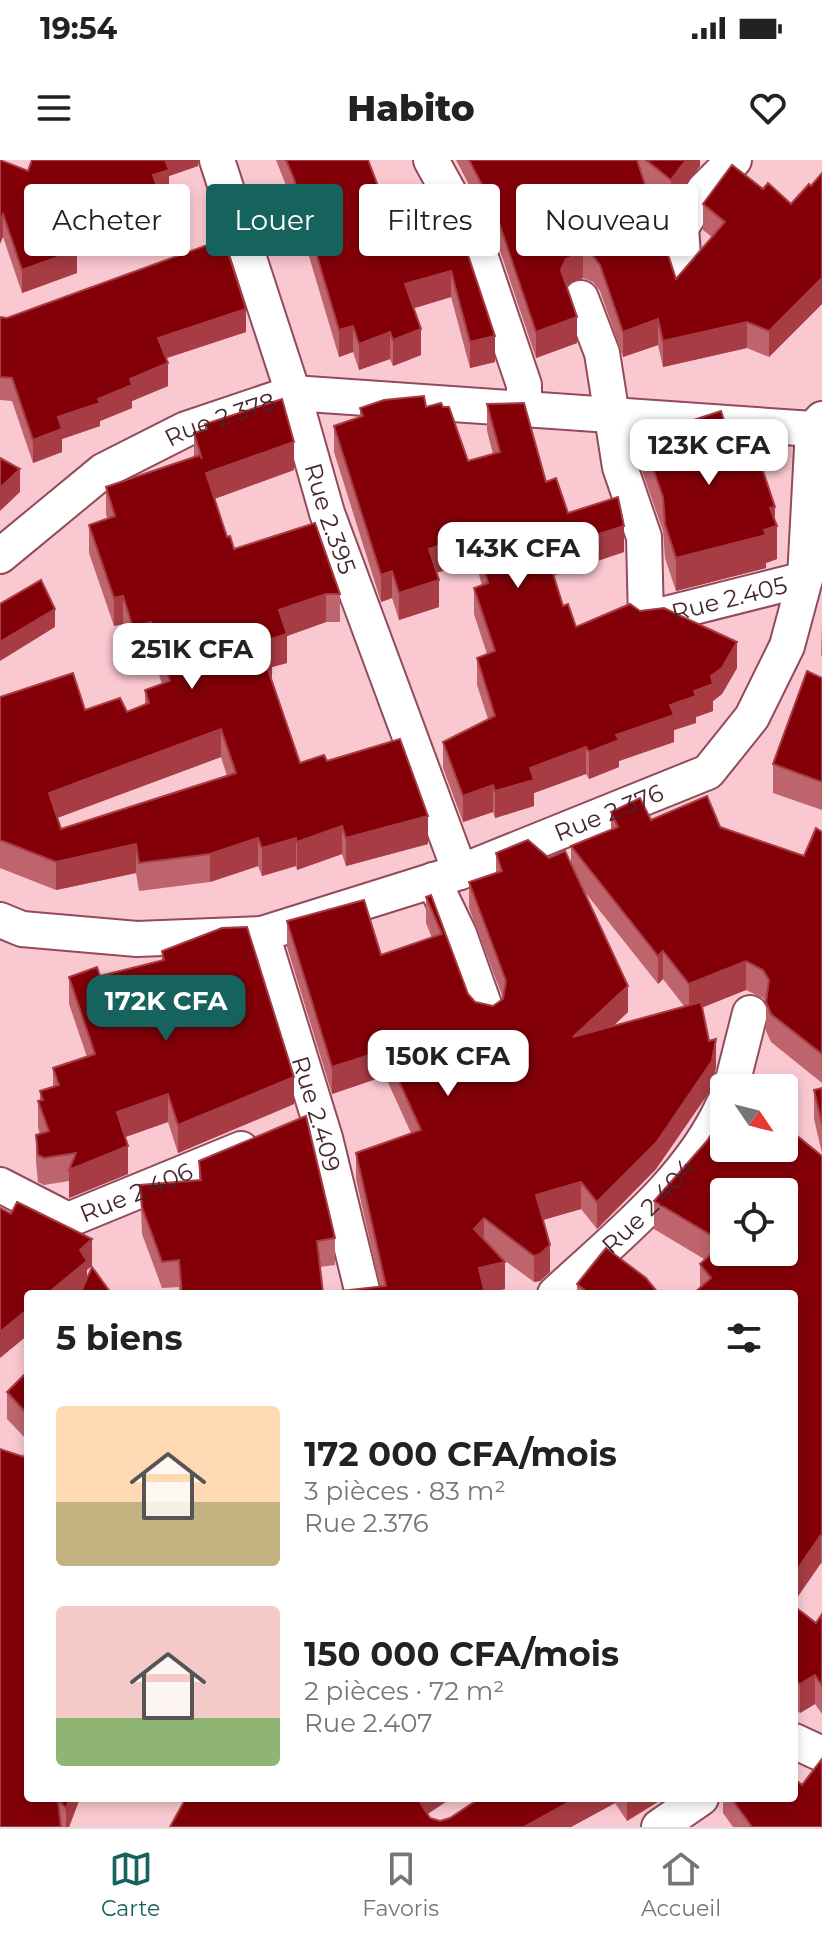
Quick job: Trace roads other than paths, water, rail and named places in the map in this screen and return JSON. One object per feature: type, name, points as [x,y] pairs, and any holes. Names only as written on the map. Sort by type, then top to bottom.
[{"type":"street","name":"Rue 2.395","points":[[217,160],[227,239],[293,393],[327,513],[446,876],[459,934],[487,1013]]},
{"type":"street","points":[[431,160],[475,240],[524,385],[524,409]]},
{"type":"street","points":[[684,267],[681,228],[704,190],[734,160]]},
{"type":"street","name":"Rue 2.405","points":[[581,298],[602,353],[620,467],[644,537],[646,619],[805,579]]},
{"type":"street","name":"Rue 2.378","points":[[0,556],[103,471],[186,429],[293,393],[610,415],[818,424]]},
{"type":"street","name":"Rue 2.376","points":[[0,920],[22,929],[137,939],[262,934],[446,876],[708,772],[752,717],[787,646],[805,579],[818,424]]},
{"type":"street","name":"Rue 2.409","points":[[262,934],[294,1127],[354,1246],[362,1290]]},
{"type":"street","points":[[735,1074],[750,1013]]},
{"type":"street","name":"Rue 2.406","points":[[0,1185],[68,1220],[294,1127]]},
{"type":"street","name":"Rue 2.404","points":[[559,1290],[646,1208],[710,1132]]},
{"type":"street","points":[[798,1743],[822,1754]]},
{"type":"street","points":[[659,1827],[695,1802]]}]
